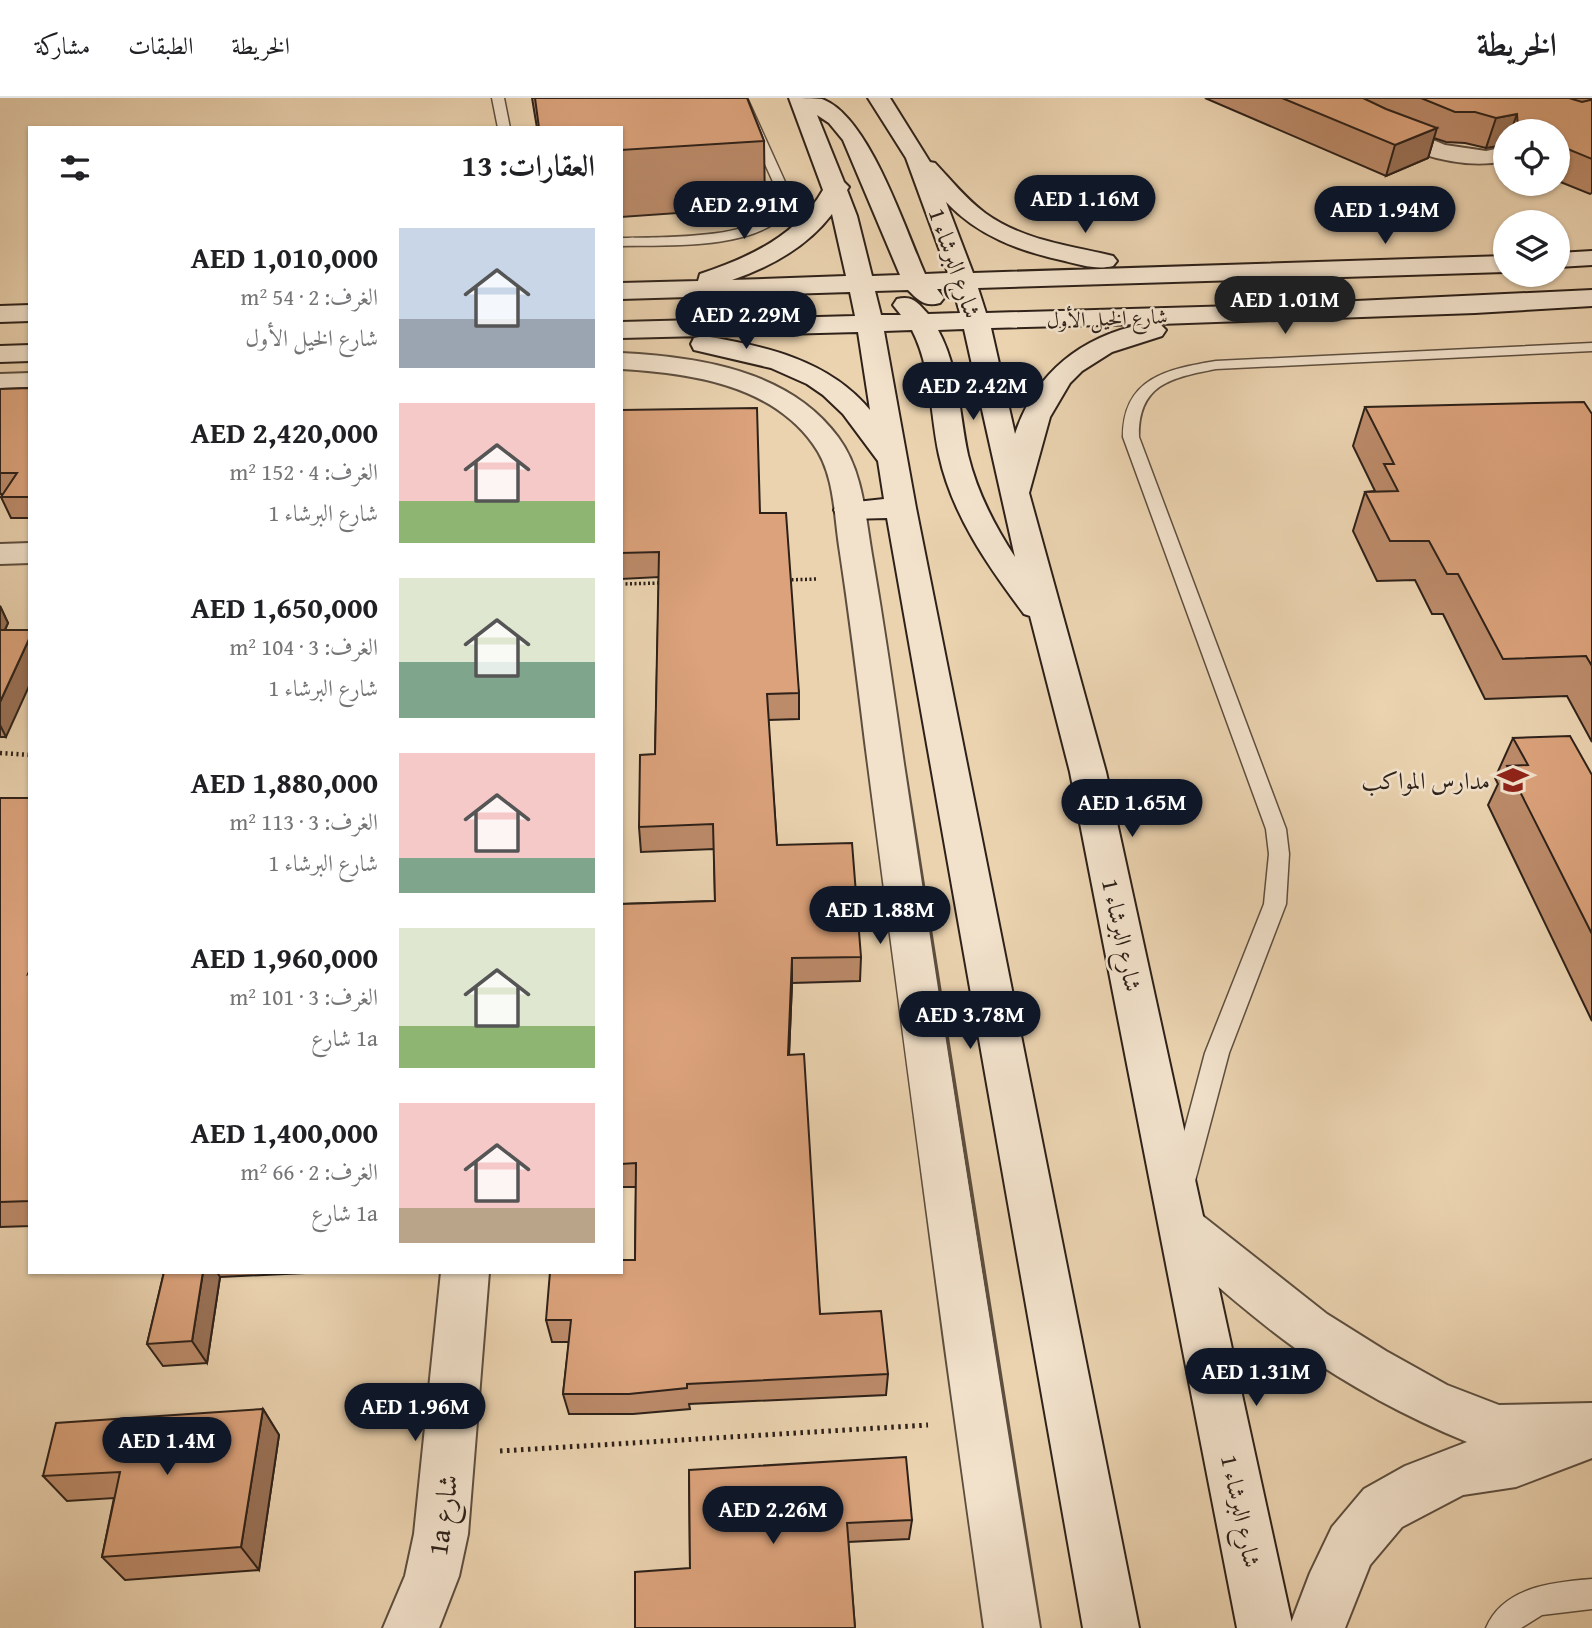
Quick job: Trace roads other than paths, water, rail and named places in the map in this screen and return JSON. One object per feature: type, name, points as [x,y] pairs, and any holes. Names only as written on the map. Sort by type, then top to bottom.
[{"type":"street","points":[[800,98],[837,187],[864,305],[1111,1628]]},
{"type":"street","points":[[806,98],[837,118],[854,139],[920,303],[946,408],[958,473],[972,508],[992,545],[1049,623]]},
{"type":"street","name":"شارع البرشاء 1","points":[[879,98],[917,158],[970,301],[1014,493],[1088,772],[1265,1628]]},
{"type":"street","points":[[1316,98],[1446,154],[1474,159],[1493,156]]},
{"type":"street","points":[[917,158],[975,216],[1010,237],[1044,249],[1121,263],[1267,271]]},
{"type":"street","points":[[656,290],[712,278],[778,249],[818,218],[830,203],[837,187]]},
{"type":"street","points":[[1570,259],[1592,258]]},
{"type":"street","name":"شارع الخيل الأول","points":[[623,330],[864,305],[970,301],[1267,271],[1377,270],[1493,265]]},
{"type":"street","points":[[864,305],[875,289],[920,303],[1271,288],[1327,281],[1377,270]]},
{"type":"street","name":"شارع الخيل الأول","points":[[623,291],[656,290],[864,305]]},
{"type":"street","name":"شارع الخيل الأول","points":[[970,301],[1271,313],[1475,306],[1592,298]]},
{"type":"street","points":[[623,315],[864,305]]},
{"type":"street","points":[[0,314],[28,313]]},
{"type":"street","points":[[1014,493],[1040,406],[1073,362],[1103,345],[1149,330],[1271,313]]},
{"type":"street","points":[[623,337],[704,344],[743,351],[800,369],[846,400],[893,463]]},
{"type":"street","points":[[0,354],[28,353]]},
{"type":"street","points":[[623,361],[661,364],[715,374],[764,390],[814,425],[836,455],[842,470],[860,578],[950,1223],[1012,1628]]},
{"type":"street","points":[[0,382],[28,381]]},
{"type":"street","points":[[849,510],[901,508]]},
{"type":"street","points":[[0,554],[28,553]]},
{"type":"street","points":[[1180,1215],[1310,1329],[1368,1368],[1431,1402],[1499,1430],[1592,1430]]},
{"type":"street","name":"1a شارع","points":[[411,1628],[434,1566],[441,1534],[466,1274]]},
{"type":"street","points":[[1317,1628],[1329,1592],[1351,1546],[1383,1508],[1423,1485],[1463,1469],[1516,1461],[1592,1430]]},
{"type":"lane","points":[[498,98],[504,126]]},
{"type":"lane","points":[[623,242],[728,236],[749,231],[779,215],[785,205],[785,195],[741,98]]},
{"type":"lane","points":[[1180,1215],[1196,1125],[1217,1053],[1275,904],[1279,854],[1276,829],[1130,437],[1130,413],[1135,401],[1143,391],[1157,382],[1194,369],[1216,365],[1592,347]]},
{"type":"lane","points":[[1501,1628],[1509,1616],[1533,1602],[1561,1596],[1592,1594]]},
{"type":"place","name":"مدارس المواكب","points":[[1513,780]]}]
